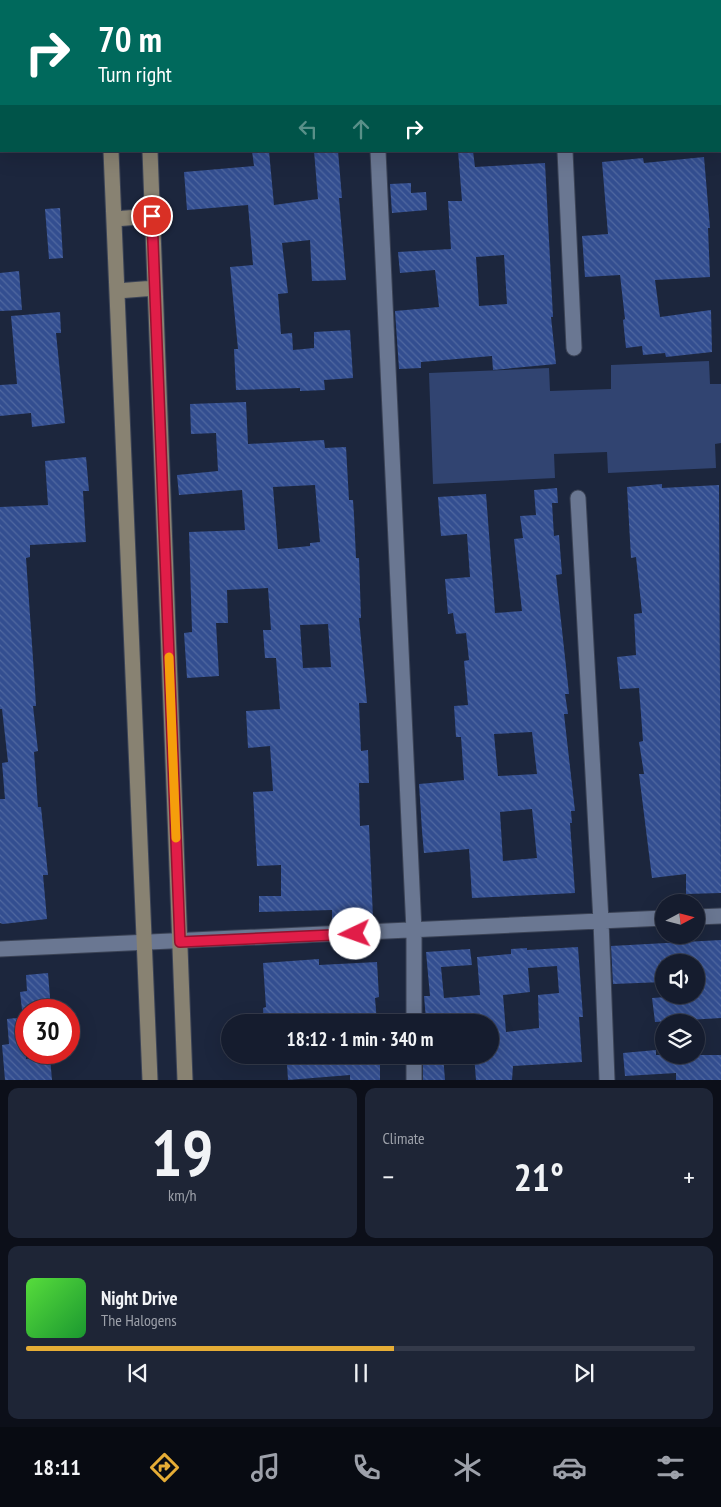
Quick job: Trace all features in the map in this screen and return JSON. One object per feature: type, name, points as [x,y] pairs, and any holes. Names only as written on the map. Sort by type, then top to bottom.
[{"type":"main road","points":[[111,152],[150,1080]]},
{"type":"main road","points":[[150,152],[185,1080]]},
{"type":"main road","points":[[114,219],[152,216]]},
{"type":"main road","points":[[117,291],[154,288]]},
{"type":"street","points":[[378,152],[414,931],[414,1014]]},
{"type":"street","points":[[565,152],[574,348]]},
{"type":"street","points":[[578,498],[602,922],[608,1080]]},
{"type":"street","points":[[705,917],[721,916]]},
{"type":"street","points":[[0,949],[143,944],[655,919]]},
{"type":"street","points":[[414,1064],[414,1080]]},
{"type":"shaded area","points":[[709,361],[710,384],[721,384],[721,443],[715,444],[716,468],[608,473],[607,452],[554,454],[555,478],[433,484],[429,373],[549,368],[550,391],[611,389],[611,365]]},
{"type":"building","points":[[252,152],[269,152],[274,205],[318,199],[314,152],[338,152],[342,198],[339,198],[346,280],[312,281],[310,240],[282,243],[288,293],[278,294],[281,334],[292,333],[293,350],[314,348],[314,332],[350,330],[353,378],[324,380],[325,390],[300,391],[300,388],[236,390],[234,349],[238,349],[230,267],[253,265],[248,205],[187,210],[184,172],[254,166]]},
{"type":"building","points":[[458,152],[473,152],[475,167],[545,163],[553,317],[551,317],[556,364],[493,370],[492,356],[421,362],[421,368],[399,369],[395,311],[439,307],[435,270],[400,273],[398,252],[451,249],[448,201],[462,201]],"holes":[[[504,255],[507,304],[479,306],[476,257]]]},
{"type":"building","points":[[704,157],[710,228],[708,228],[710,277],[655,280],[660,317],[711,310],[712,352],[666,357],[665,353],[643,355],[642,346],[626,348],[620,275],[585,277],[582,236],[608,234],[602,162],[643,158],[644,163]]},
{"type":"building","points":[[411,183],[411,193],[426,192],[427,210],[392,213],[390,184]]},
{"type":"building","points":[[60,208],[63,258],[49,259],[45,209]]},
{"type":"building","points":[[19,271],[22,310],[0,311],[0,273]]},
{"type":"building","points":[[60,312],[61,333],[56,333],[65,423],[32,427],[31,413],[0,416],[0,385],[17,384],[11,316]]},
{"type":"building","points":[[246,402],[248,444],[324,440],[325,448],[346,447],[349,500],[353,500],[356,558],[359,558],[361,618],[359,618],[367,703],[359,703],[361,751],[368,750],[369,783],[359,783],[360,826],[369,825],[373,918],[332,920],[332,910],[259,912],[259,896],[281,896],[281,865],[257,866],[253,792],[273,791],[270,746],[248,748],[246,711],[280,709],[276,658],[265,658],[263,630],[271,630],[268,588],[227,590],[228,623],[216,623],[219,676],[187,678],[184,633],[192,632],[189,532],[245,530],[242,490],[179,495],[177,475],[218,471],[216,433],[191,434],[190,404]],"holes":[[[315,485],[320,542],[310,543],[310,546],[278,549],[273,487]],[[328,624],[331,667],[303,668],[300,625]]]},
{"type":"building","points":[[86,457],[89,491],[83,491],[86,542],[30,545],[30,557],[26,558],[36,706],[33,706],[38,751],[34,752],[38,807],[41,807],[48,875],[43,875],[47,919],[3,924],[0,923],[0,799],[5,799],[2,763],[8,762],[2,709],[0,709],[0,507],[48,505],[45,461]]},
{"type":"building","points":[[662,484],[662,488],[719,485],[721,893],[686,894],[686,874],[652,878],[639,774],[644,774],[639,742],[643,741],[639,688],[620,689],[617,657],[636,655],[634,614],[642,613],[636,557],[631,558],[627,487]]},
{"type":"building","points":[[557,488],[558,503],[552,503],[554,536],[559,535],[562,574],[556,575],[569,694],[565,694],[568,714],[564,714],[575,811],[571,811],[572,823],[570,823],[575,893],[472,898],[469,849],[424,853],[422,831],[419,784],[464,780],[461,737],[456,737],[454,706],[468,705],[464,661],[469,660],[466,633],[456,634],[453,613],[448,614],[445,579],[470,577],[467,534],[441,536],[438,497],[486,494],[495,613],[522,611],[514,539],[523,538],[520,516],[536,515],[534,490]],"holes":[[[532,732],[537,774],[498,776],[494,734]],[[532,809],[537,858],[503,861],[500,812]]]},
{"type":"building","points":[[721,940],[721,1018],[705,1019],[705,1014],[655,1014],[655,1022],[652,998],[655,998],[655,1004],[705,1004],[705,954],[655,954],[655,982],[613,984],[611,946],[705,944],[705,941]]},
{"type":"building","points":[[578,947],[583,1017],[579,1017],[582,1062],[513,1066],[512,1080],[476,1080],[475,1064],[499,1064],[499,1014],[426,1014],[424,996],[430,996],[426,952],[470,949],[472,965],[441,967],[444,998],[480,995],[477,957],[511,954],[511,949],[527,948],[527,950]],"holes":[[[557,966],[559,993],[538,995],[539,1028],[506,1032],[503,995],[530,992],[528,968]]]},
{"type":"building","points":[[319,959],[319,965],[377,962],[379,997],[375,998],[376,1014],[263,1014],[263,1008],[266,1007],[263,963]]},
{"type":"building","points":[[48,973],[50,999],[21,999],[20,992],[27,991],[26,975]]},
{"type":"building","points":[[15,1018],[15,1064],[51,1064],[52,1080],[5,1080],[2,1045],[9,1044],[7,1019]]},
{"type":"building","points":[[655,1050],[655,1064],[705,1064],[705,1055],[721,1055],[721,1080],[676,1080],[676,1073],[625,1076],[623,1053]]},
{"type":"building","points":[[287,1064],[380,1064],[380,1080],[350,1080],[350,1075],[288,1080]]},
{"type":"building","points":[[423,1064],[444,1064],[445,1080],[423,1080]]},
{"type":"slow traffic","points":[[169,657],[176,838]]},
{"type":"route","points":[[152,216],[180,942],[355,934]]}]
